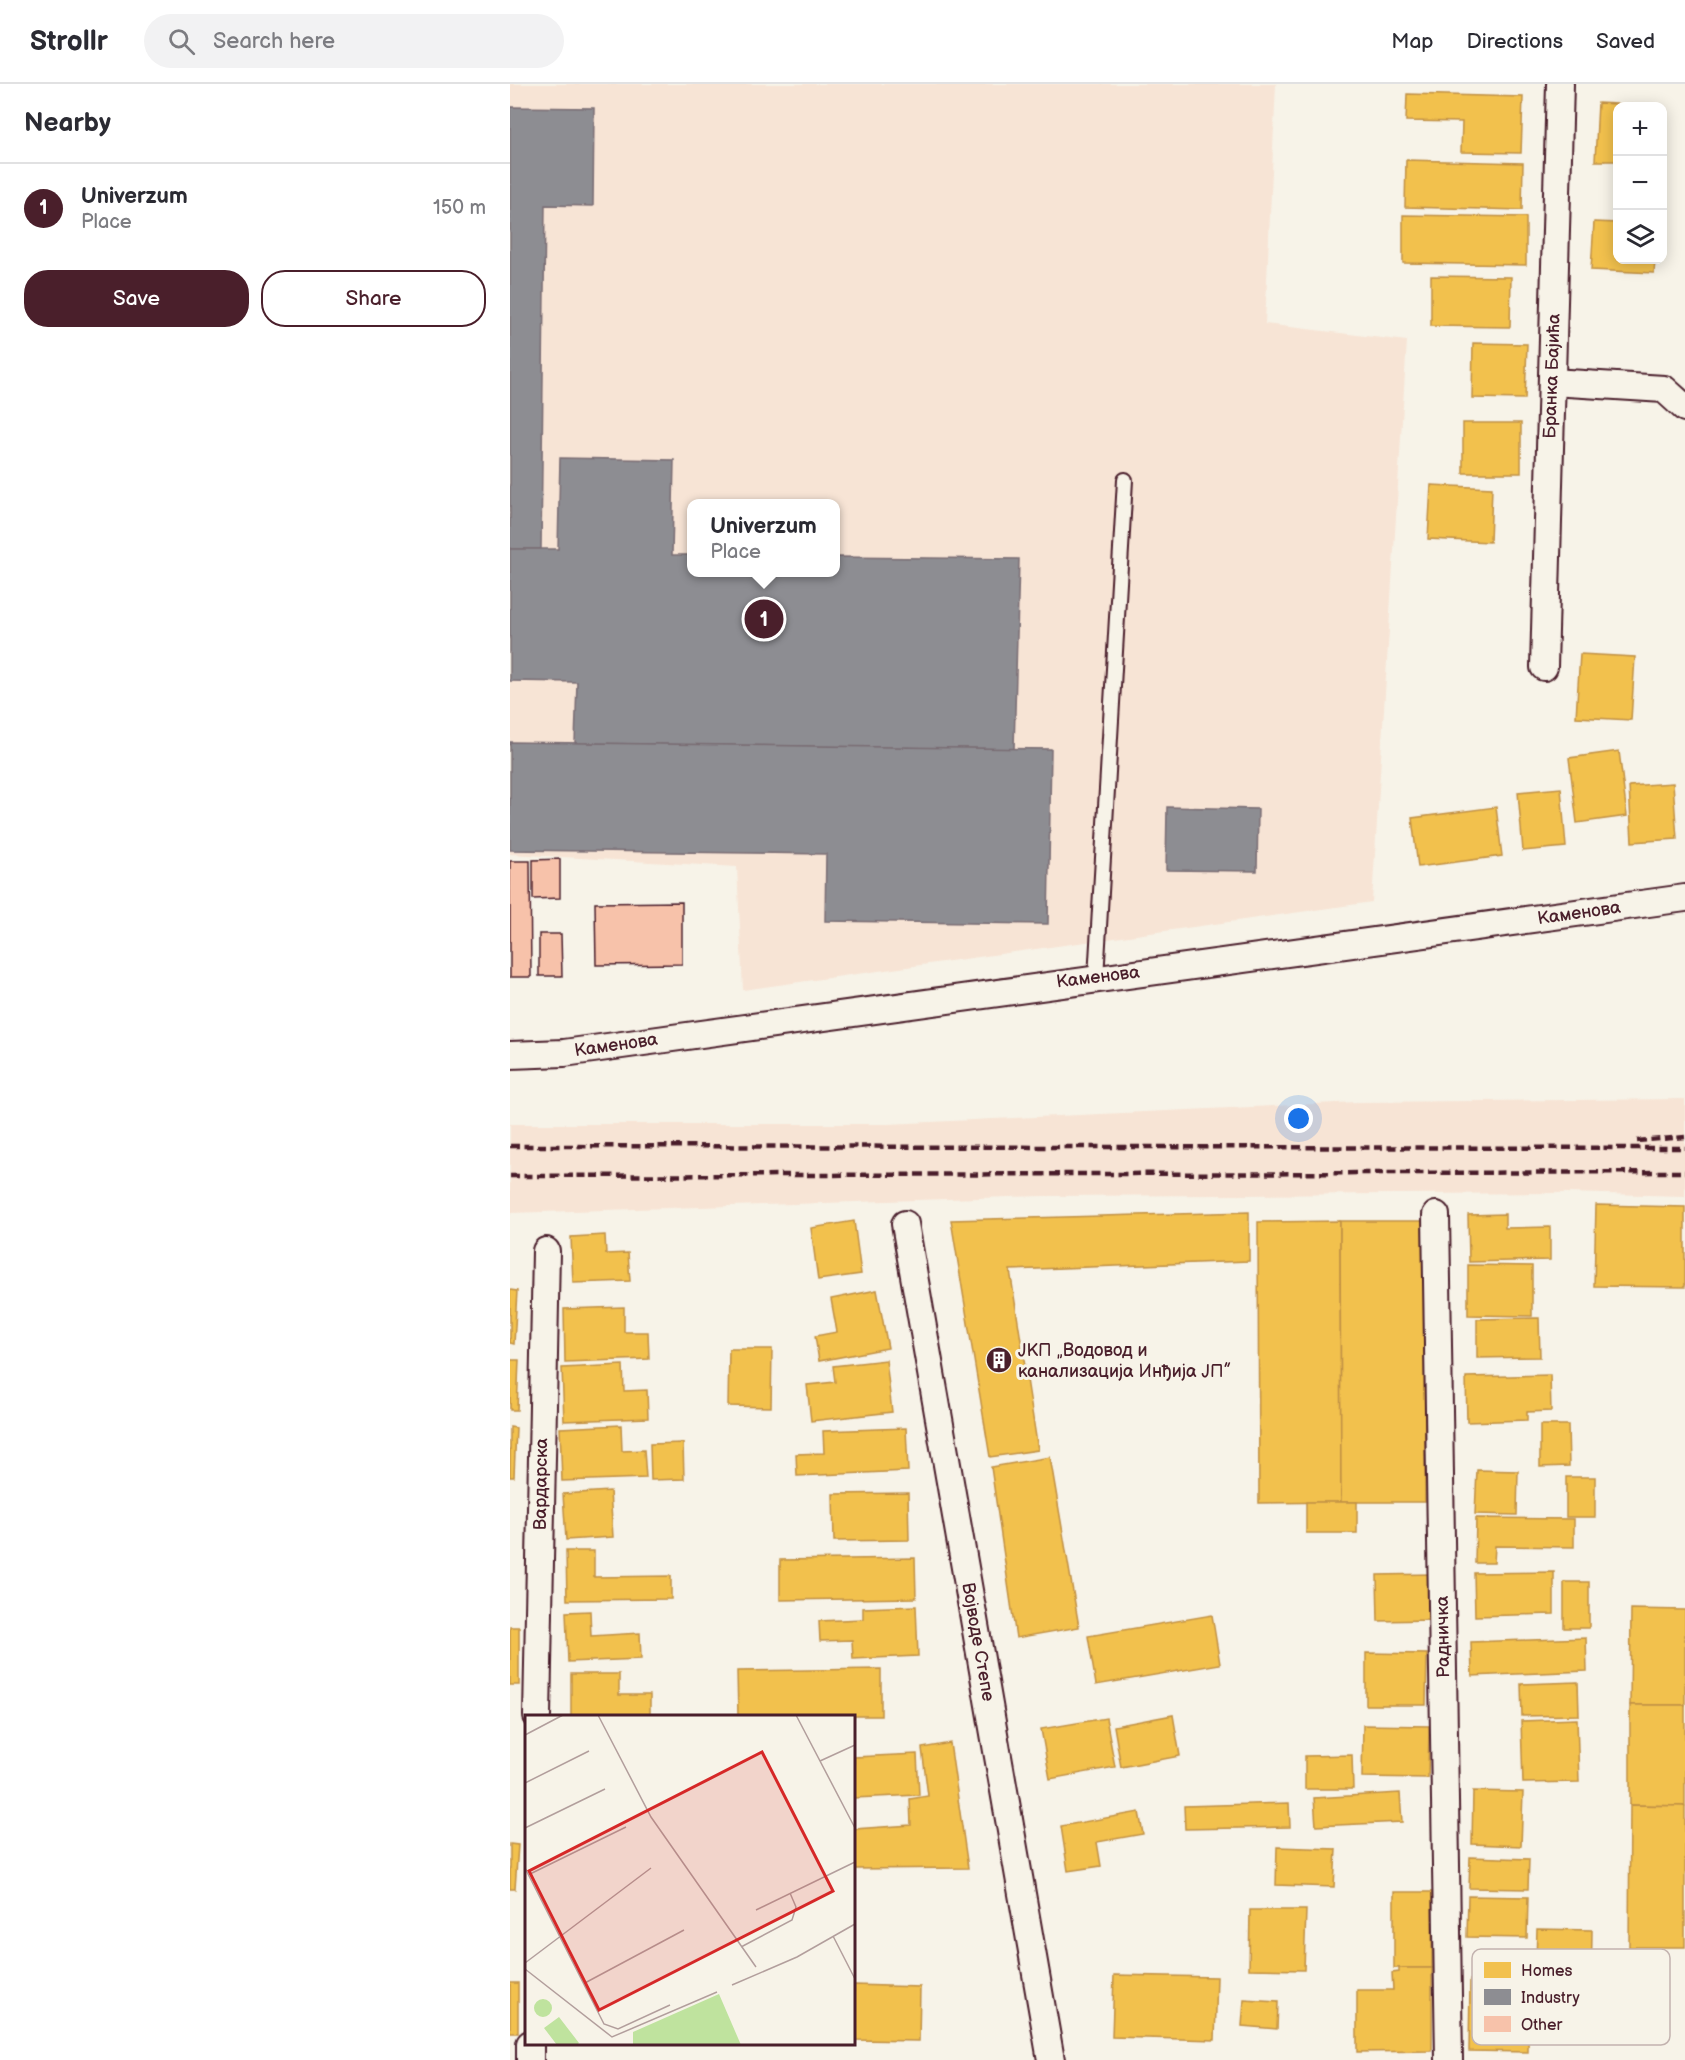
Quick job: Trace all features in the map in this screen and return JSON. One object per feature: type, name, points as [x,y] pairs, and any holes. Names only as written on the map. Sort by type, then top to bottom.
[{"type":"street","name":"Бранка Бајића","points":[[1544,667],[1560,84]]},
{"type":"street","points":[[1552,382],[1664,389],[1685,408]]},
{"type":"street","name":"Каменова","points":[[510,1055],[564,1053],[1685,898]]},
{"type":"street","name":"Радничка","points":[[1436,1215],[1449,2060]]},
{"type":"street","name":"Војводе Степе","points":[[905,1224],[1051,2060]]},
{"type":"street","name":"Вардарска","points":[[537,1715],[546,1251]]},
{"type":"lane","points":[[1096,978],[1125,480]]},
{"type":"shaded area","points":[[510,84],[1276,84],[1265,324],[1407,341],[1372,902],[743,990],[737,867],[510,854]]},
{"type":"shaded area","points":[[1685,1099],[1685,1196],[1565,1193],[1044,1196],[510,1213],[510,1124],[888,1124],[1357,1102]]},
{"type":"building: Homes","points":[[1407,94],[1523,97],[1521,153],[1461,152],[1462,122],[1406,121]]},
{"type":"building: Homes","points":[[1598,103],[1613,104],[1613,161],[1595,161]]},
{"type":"building: Homes","points":[[1406,160],[1523,163],[1522,210],[1405,207]]},
{"type":"building: Homes","points":[[1403,215],[1526,217],[1526,265],[1403,263]]},
{"type":"building: Homes","points":[[1594,222],[1613,223],[1613,264],[1655,264],[1654,273],[1591,270]]},
{"type":"building: Homes","points":[[1431,276],[1511,277],[1510,327],[1431,326]]},
{"type":"building: Homes","points":[[1473,343],[1527,344],[1525,399],[1472,398]]},
{"type":"building: Homes","points":[[1463,423],[1521,423],[1521,473],[1463,473]]},
{"type":"building: Homes","points":[[1431,485],[1492,488],[1490,542],[1428,539]]},
{"type":"building: Homes","points":[[1580,654],[1635,657],[1631,720],[1576,717]]},
{"type":"building: Homes","points":[[1619,751],[1627,816],[1577,823],[1569,758]]},
{"type":"building: Homes","points":[[1673,783],[1677,839],[1632,842],[1629,786]]},
{"type":"building: Homes","points":[[1561,788],[1566,847],[1523,851],[1518,792]]},
{"type":"building: Homes","points":[[1496,807],[1502,856],[1418,867],[1412,818]]},
{"type":"building: Homes","points":[[1596,1205],[1685,1207],[1685,1287],[1594,1286]]},
{"type":"building: Homes","name":"ЈКП „Водовод и канализација Инђија ЈП”","points":[[1249,1212],[1249,1261],[1010,1270],[1038,1450],[990,1457],[951,1220]]},
{"type":"building: Homes","points":[[1505,1214],[1505,1228],[1550,1227],[1550,1260],[1469,1262],[1468,1215]]},
{"type":"building: Homes","points":[[854,1221],[861,1274],[818,1280],[811,1228]]},
{"type":"building: Homes","points":[[1340,1221],[1341,1502],[1259,1503],[1258,1222]]},
{"type":"building: Homes","points":[[1340,1221],[1424,1221],[1425,1502],[1341,1502]]},
{"type":"building: Homes","points":[[605,1235],[606,1254],[628,1253],[630,1281],[573,1283],[571,1237]]},
{"type":"building: Homes","points":[[1468,1265],[1532,1266],[1532,1316],[1468,1315]]},
{"type":"building: Homes","points":[[510,1290],[517,1291],[514,1344],[510,1343]]},
{"type":"building: Homes","points":[[877,1290],[888,1348],[819,1361],[815,1336],[837,1332],[831,1299]]},
{"type":"building: Homes","points":[[624,1307],[624,1332],[648,1332],[649,1359],[565,1362],[564,1309]]},
{"type":"building: Homes","points":[[1539,1318],[1540,1357],[1477,1358],[1477,1319]]},
{"type":"building: Homes","points":[[729,1349],[772,1349],[771,1407],[728,1406]]},
{"type":"building: Homes","points":[[510,1360],[519,1360],[517,1410],[510,1410]]},
{"type":"building: Homes","points":[[886,1360],[892,1412],[811,1421],[807,1385],[835,1382],[833,1366]]},
{"type":"building: Homes","points":[[623,1365],[624,1391],[647,1390],[648,1418],[564,1421],[562,1368]]},
{"type":"building: Homes","points":[[1550,1375],[1551,1411],[1527,1412],[1527,1420],[1467,1422],[1466,1377]]},
{"type":"building: Homes","points":[[621,1425],[622,1451],[644,1450],[646,1478],[562,1481],[560,1428]]},
{"type":"building: Homes","points":[[1540,1425],[1568,1425],[1569,1466],[1540,1467]]},
{"type":"building: Homes","points":[[510,1427],[516,1428],[514,1477],[510,1477]]},
{"type":"building: Homes","points":[[906,1428],[908,1471],[797,1476],[796,1454],[824,1453],[823,1431]]},
{"type":"building: Homes","points":[[683,1443],[684,1479],[651,1480],[650,1444]]},
{"type":"building: Homes","points":[[1050,1457],[1079,1627],[1016,1638],[991,1467]]},
{"type":"building: Homes","points":[[1477,1470],[1518,1471],[1517,1515],[1475,1514]]},
{"type":"building: Homes","points":[[1566,1477],[1595,1477],[1595,1517],[1566,1517]]},
{"type":"building: Homes","points":[[610,1491],[613,1537],[566,1540],[563,1494]]},
{"type":"building: Homes","points":[[908,1493],[909,1540],[834,1541],[833,1494]]},
{"type":"building: Homes","points":[[1306,1502],[1357,1502],[1357,1533],[1306,1533]]},
{"type":"building: Homes","points":[[1476,1518],[1574,1519],[1574,1547],[1495,1546],[1494,1563],[1475,1563]]},
{"type":"building: Homes","points":[[566,1551],[594,1551],[594,1577],[671,1576],[671,1599],[567,1600]]},
{"type":"building: Homes","points":[[915,1558],[916,1598],[780,1600],[780,1560]]},
{"type":"building: Homes","points":[[1554,1572],[1554,1614],[1475,1616],[1474,1573]]},
{"type":"building: Homes","points":[[1433,1574],[1433,1620],[1378,1621],[1377,1575]]},
{"type":"building: Homes","points":[[1564,1582],[1589,1582],[1589,1628],[1564,1628]]},
{"type":"building: Homes","points":[[916,1606],[918,1656],[853,1659],[852,1640],[820,1641],[819,1621],[863,1619],[863,1608]]},
{"type":"building: Homes","points":[[1631,1609],[1685,1610],[1685,1705],[1630,1705]]},
{"type":"building: Homes","points":[[590,1611],[591,1636],[640,1633],[641,1659],[568,1662],[566,1612]]},
{"type":"building: Homes","points":[[1212,1615],[1220,1664],[1096,1685],[1088,1636]]},
{"type":"building: Homes","points":[[510,1627],[519,1627],[519,1685],[510,1685]]},
{"type":"building: Homes","points":[[1586,1638],[1587,1671],[1472,1676],[1471,1642]]},
{"type":"building: Homes","points":[[1366,1653],[1427,1654],[1426,1705],[1366,1705]]},
{"type":"building: Homes","points":[[881,1669],[881,1716],[738,1715],[737,1671]]},
{"type":"building: Homes","points":[[571,1674],[619,1674],[619,1695],[650,1695],[650,1715],[571,1715]]},
{"type":"building: Homes","points":[[1578,1682],[1579,1715],[1522,1716],[1521,1684]]},
{"type":"building: Homes","points":[[1630,1705],[1685,1705],[1685,1806],[1630,1805]]},
{"type":"building: Homes","points":[[1173,1715],[1180,1756],[1121,1767],[1114,1726]]},
{"type":"building: Homes","points":[[1106,1718],[1115,1767],[1050,1779],[1041,1729]]},
{"type":"building: Homes","points":[[1577,1719],[1579,1782],[1523,1783],[1521,1721]]},
{"type":"building: Homes","points":[[1363,1725],[1429,1726],[1428,1778],[1362,1777]]},
{"type":"building: Homes","points":[[950,1743],[968,1868],[855,1869],[855,1829],[911,1825],[910,1799],[928,1796],[922,1748]]},
{"type":"building: Homes","points":[[917,1754],[919,1795],[855,1798],[855,1757]]},
{"type":"building: Homes","points":[[1352,1755],[1353,1789],[1305,1789],[1305,1756]]},
{"type":"building: Homes","points":[[1473,1791],[1523,1792],[1521,1846],[1472,1844]]},
{"type":"building: Homes","points":[[1400,1793],[1402,1822],[1316,1826],[1314,1798]]},
{"type":"building: Homes","points":[[1289,1803],[1290,1827],[1185,1829],[1184,1806]]},
{"type":"building: Homes","points":[[1630,1805],[1685,1806],[1685,1947],[1629,1947]]},
{"type":"building: Homes","points":[[1139,1812],[1143,1834],[1097,1842],[1101,1866],[1068,1871],[1061,1826]]},
{"type":"building: Homes","points":[[510,1844],[518,1845],[515,1889],[510,1889]]},
{"type":"building: Homes","points":[[1277,1847],[1336,1849],[1334,1887],[1276,1885]]},
{"type":"building: Homes","points":[[1470,1857],[1529,1859],[1528,1889],[1469,1888]]},
{"type":"building: Homes","points":[[1394,1892],[1432,1892],[1432,1968],[1394,1968]]},
{"type":"building: Homes","points":[[1468,1896],[1528,1897],[1527,1938],[1467,1937]]},
{"type":"building: Homes","points":[[1250,1910],[1306,1910],[1304,1970],[1249,1969]]},
{"type":"building: Homes","points":[[1537,1929],[1592,1930],[1592,1949],[1536,1949]]},
{"type":"building: Homes","points":[[1399,1968],[1432,1968],[1432,2051],[1357,2052],[1357,1990],[1393,1990],[1392,1973],[1399,1972]]},
{"type":"building: Homes","points":[[1114,1975],[1217,1977],[1215,2040],[1112,2037]]},
{"type":"building: Homes","points":[[1470,1980],[1472,1980],[1472,2045],[1528,2045],[1528,2052],[1469,2051]]},
{"type":"building: Homes","points":[[510,1983],[518,1983],[518,2033],[510,2033]]},
{"type":"building: Homes","points":[[855,1985],[920,1987],[919,2041],[855,2040]]},
{"type":"building: Homes","points":[[1244,2000],[1278,2002],[1277,2029],[1242,2026]]},
{"type":"building: Industry","points":[[510,107],[594,108],[593,206],[545,205],[541,549],[510,549]]},
{"type":"building: Industry","points":[[560,458],[674,460],[672,555],[687,555],[687,577],[840,577],[840,557],[1019,559],[1014,749],[575,743],[577,682],[510,681],[510,549],[558,549]]},
{"type":"building: Industry","points":[[510,742],[1051,749],[1048,924],[825,921],[826,854],[510,850]]},
{"type":"building: Industry","points":[[1167,807],[1258,809],[1257,871],[1166,870]]},
{"type":"building: Other","points":[[560,859],[560,898],[533,899],[533,860]]},
{"type":"building: Other","points":[[510,861],[530,861],[531,977],[510,977]]},
{"type":"building: Other","points":[[682,902],[682,964],[596,965],[595,903]]},
{"type":"building: Other","points":[[539,934],[561,934],[562,976],[539,976]]},
{"type":"railway","points":[[1637,1141],[1685,1137]]},
{"type":"railway","points":[[510,1146],[1685,1148]]},
{"type":"railway","points":[[510,1176],[1685,1172]]},
{"type":"place","name":"Univerzum","points":[[764,619]]},
{"type":"place","name":"ЈКП „Водовод и канализација Инђија ЈП”","points":[[999,1360]]}]
